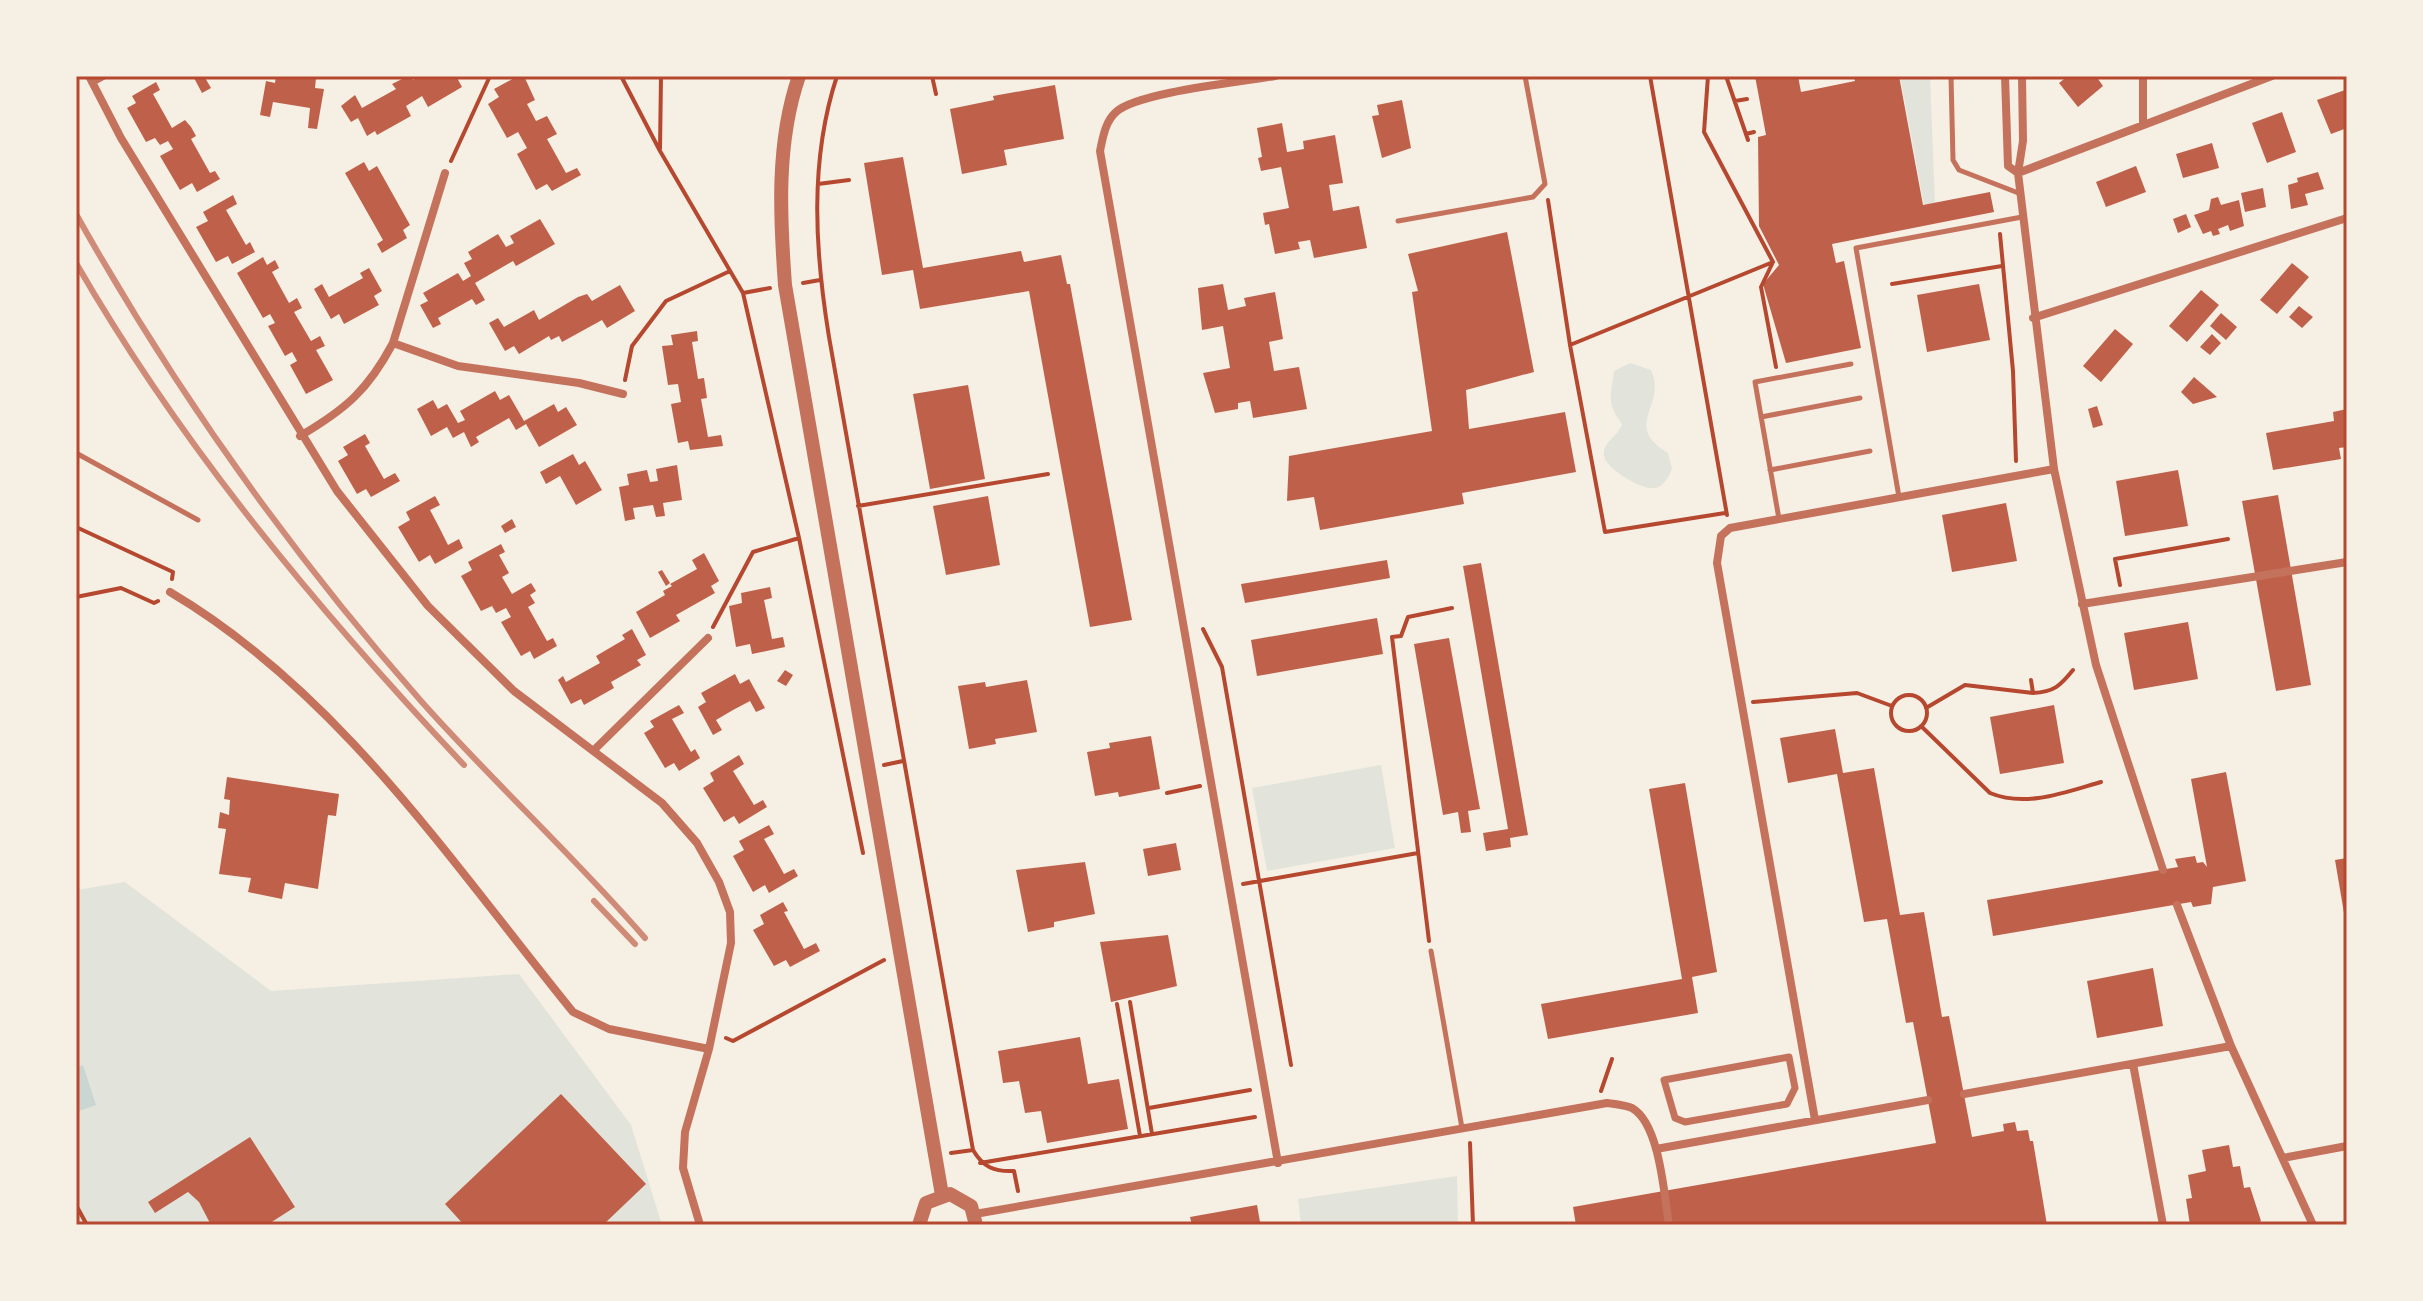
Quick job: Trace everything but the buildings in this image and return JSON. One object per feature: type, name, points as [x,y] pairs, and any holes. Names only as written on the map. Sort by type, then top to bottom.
[{"type":"street","points":[[103,76],[90,79],[129,152],[300,436],[337,491],[428,606],[514,691],[662,803],[697,843],[719,882],[730,912],[731,943],[709,1049],[685,1132],[683,1168],[700,1225]]},
{"type":"street","points":[[799,76],[786,141],[779,210],[785,285],[942,1195]]},
{"type":"street","points":[[1275,76],[1146,98],[1118,110],[1106,125],[1100,151],[1278,1163]]},
{"type":"street","points":[[2005,76],[2008,166],[2018,173]]},
{"type":"street","points":[[2022,76],[2023,141],[2018,173],[2033,318],[2054,469],[2082,604],[2121,746],[2163,870]]},
{"type":"street","points":[[2143,76],[2143,124]]},
{"type":"street","points":[[2018,173],[2272,76]]},
{"type":"street","points":[[300,436],[332,417],[371,383],[393,343],[445,173]]},
{"type":"street","points":[[2033,318],[2347,218]]},
{"type":"street","points":[[393,343],[458,366],[579,383],[623,394]]},
{"type":"street","points":[[1815,1120],[1717,563],[1721,536],[1730,528],[2054,469]]},
{"type":"street","points":[[2082,604],[2347,563]]},
{"type":"street","points":[[170,592],[207,614],[264,657],[338,724],[573,1012],[609,1029],[709,1049]]},
{"type":"street","points":[[593,751],[708,638]]},
{"type":"street","points":[[2177,905],[2231,1046],[2313,1225]]},
{"type":"street","points":[[1964,1094],[2231,1046]]},
{"type":"street","points":[[1789,1057],[1795,1088],[1787,1104],[1685,1122],[1675,1118],[1664,1080],[1789,1057]]},
{"type":"street","points":[[2133,1064],[2163,1225]]},
{"type":"street","points":[[1656,1149],[1928,1100]]},
{"type":"street","points":[[919,1225],[926,1203],[942,1195],[965,1201],[975,1219],[1021,1204],[1278,1163],[1607,1103],[1631,1108],[1646,1123],[1656,1149],[1669,1225]]},
{"type":"street","points":[[2283,1158],[2347,1146]]},
{"type":"lane","points":[[1398,221],[1533,197],[1545,184],[1525,76]]},
{"type":"lane","points":[[1951,76],[1953,160],[1959,170],[2021,194]]},
{"type":"lane","points":[[1899,497],[1856,248],[2022,217]]},
{"type":"lane","points":[[1779,519],[1755,382],[1851,364]]},
{"type":"lane","points":[[1761,417],[1860,398]]},
{"type":"lane","points":[[1770,470],[1870,451]]},
{"type":"lane","points":[[76,453],[198,520]]},
{"type":"lane","points":[[1431,951],[1462,1129]]},
{"type":"path","points":[[445,173],[490,76]]},
{"type":"path","points":[[621,76],[660,151],[743,293],[799,538],[865,862]]},
{"type":"path","points":[[660,151],[661,76]]},
{"type":"path","points":[[837,76],[818,184],[816,239],[820,280],[973,1150],[980,1163],[1002,1172],[1014,1171],[1021,1204]]},
{"type":"path","points":[[932,76],[936,94]]},
{"type":"path","points":[[1650,76],[1730,528]]},
{"type":"path","points":[[1708,76],[1704,132],[1773,262]]},
{"type":"path","points":[[1726,76],[1748,140]]},
{"type":"path","points":[[1735,101],[1747,99]]},
{"type":"path","points":[[1746,134],[1754,132]]},
{"type":"path","points":[[818,184],[849,180]]},
{"type":"path","points":[[1545,184],[1570,345],[1605,532],[1727,512]]},
{"type":"path","points":[[1999,222],[2013,371],[2017,476]]},
{"type":"path","points":[[1570,345],[1773,262]]},
{"type":"path","points":[[1773,262],[1761,287],[1778,378]]},
{"type":"path","points":[[1892,284],[2002,266]]},
{"type":"path","points":[[623,394],[632,346],[666,301],[730,271]]},
{"type":"path","points":[[743,293],[820,280]]},
{"type":"path","points":[[858,506],[1048,474]]},
{"type":"path","points":[[76,527],[173,572],[170,592],[154,603],[121,588],[76,597]]},
{"type":"path","points":[[708,638],[753,552],[799,538]]},
{"type":"path","points":[[2120,586],[2115,559],[2228,539]]},
{"type":"path","points":[[1431,951],[1392,637],[1401,636],[1408,617],[1452,608]]},
{"type":"path","points":[[1203,629],[1222,667],[1291,1065]]},
{"type":"path","points":[[1921,726],[1926,708],[1965,685],[2033,693],[2055,690],[2073,670]]},
{"type":"path","points":[[2031,680],[2033,693]]},
{"type":"path","points":[[1741,704],[1857,693],[1892,706]]},
{"type":"path","points":[[1921,726],[1910,731],[1898,727],[1891,717],[1892,706],[1899,697],[1910,694],[1920,699],[1926,708]]},
{"type":"path","points":[[1921,726],[1990,793],[2000,797],[2043,798],[2101,782]]},
{"type":"path","points":[[1167,793],[1211,784]]},
{"type":"path","points":[[1229,886],[1418,853]]},
{"type":"path","points":[[712,1033],[733,1041],[884,959],[882,946]]},
{"type":"path","points":[[1130,1002],[1153,1135]]},
{"type":"path","points":[[1117,1004],[1140,1136]]},
{"type":"path","points":[[1595,1105],[1612,1059]]},
{"type":"path","points":[[1149,1108],[1264,1087]]},
{"type":"path","points":[[980,1163],[1269,1114]]},
{"type":"path","points":[[1470,1143],[1473,1225]]},
{"type":"path","points":[[76,1205],[87,1225]]},
{"type":"shaded area","points":[[1900,76],[1930,76],[1935,203],[1924,205]]},
{"type":"shaded area","points":[[1630,363],[1651,370],[1655,382],[1646,424],[1654,443],[1668,453],[1672,469],[1664,483],[1656,488],[1626,478],[1611,467],[1604,456],[1605,447],[1622,424],[1612,404],[1614,371]]},
{"type":"shaded area","points":[[1381,765],[1395,848],[1267,871],[1252,788]]},
{"type":"shaded area","points":[[125,882],[271,991],[519,974],[631,1125],[662,1225],[76,1225],[76,890]]},
{"type":"shaded area","points":[[83,1065],[96,1105],[76,1112],[76,1067]]},
{"type":"shaded area","points":[[1457,1176],[1458,1225],[1301,1225],[1298,1199]]},
{"type":"railway","points":[[76,214],[193,405],[279,527],[325,586],[421,701],[645,938]]},
{"type":"railway","points":[[76,263],[161,397],[255,525],[357,647],[464,765]]},
{"type":"railway","points":[[594,901],[635,944]]}]
